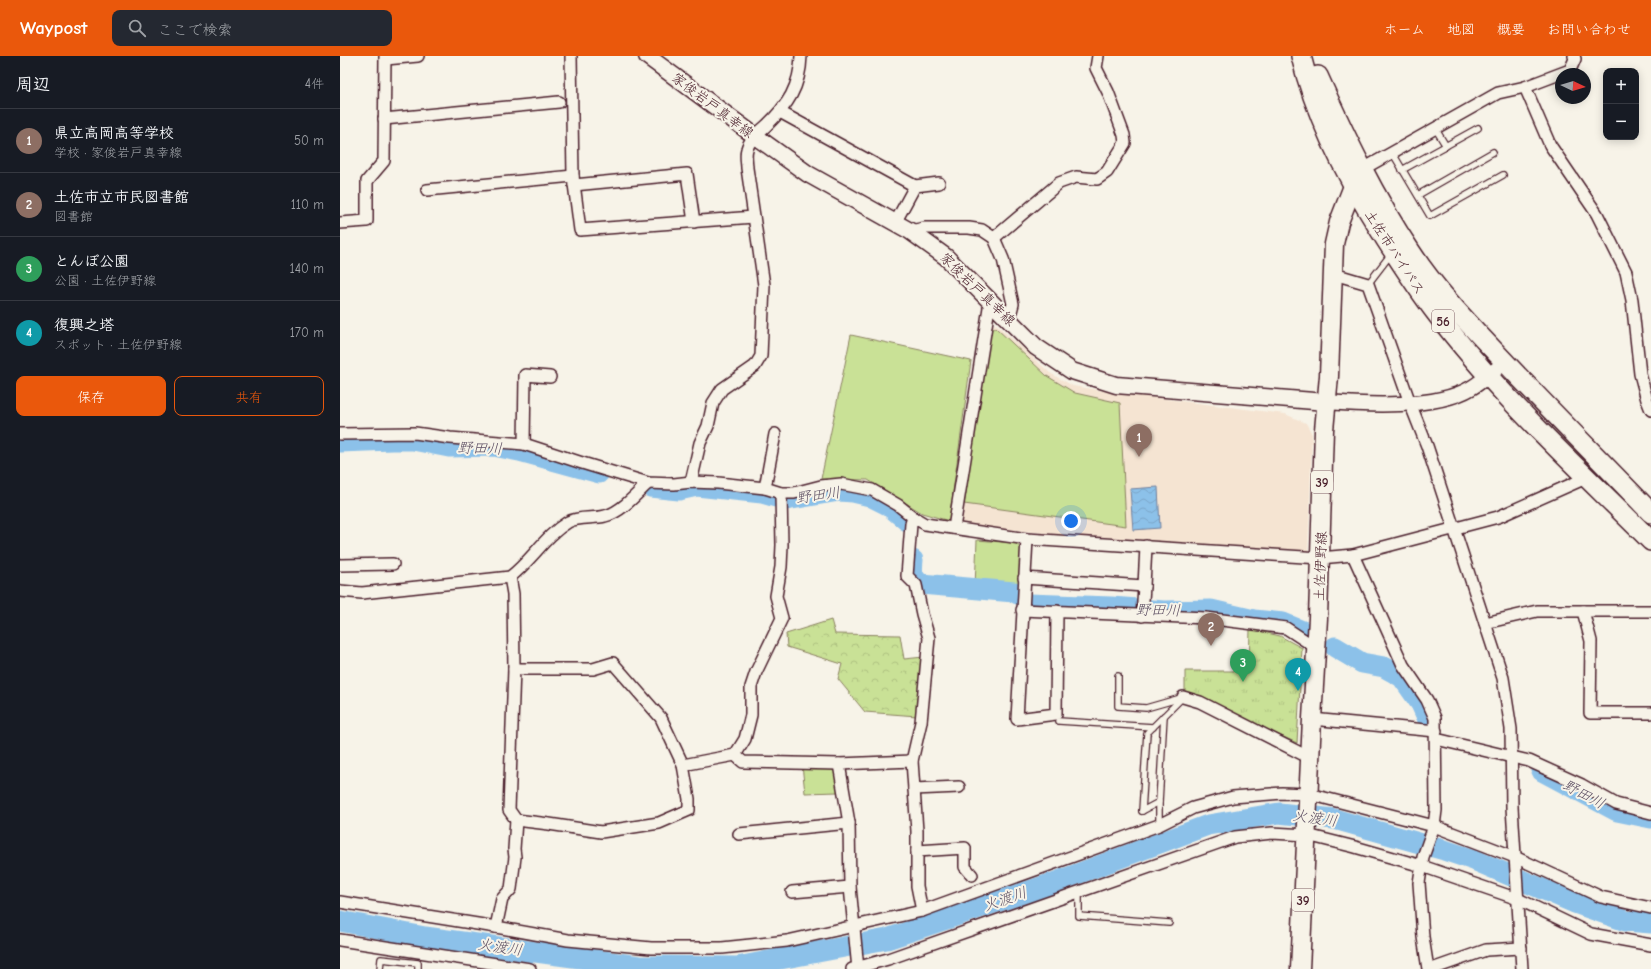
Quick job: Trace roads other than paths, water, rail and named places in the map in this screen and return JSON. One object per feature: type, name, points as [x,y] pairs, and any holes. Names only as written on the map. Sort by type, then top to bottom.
[{"type":"highway","name":"土佐市バイパス","points":[[1301,56],[1317,106],[1353,186],[1393,251],[1436,313],[1507,396],[1651,541]]},
{"type":"highway","name":"土佐市バイパス","points":[[1309,56],[1363,169],[1386,212],[1411,253],[1439,290],[1505,362],[1651,513]]},
{"type":"main road","name":"家俊岩戸真幸線","points":[[647,56],[808,174],[910,231],[946,256],[1036,347],[1072,371],[1116,385],[1326,402]]},
{"type":"main road","name":"土佐伊野線","points":[[1300,969],[1320,558],[1324,430],[1334,274],[1334,244],[1353,186],[1363,169]]},
{"type":"street","points":[[340,223],[367,221],[367,181],[384,161],[386,58],[418,56]]},
{"type":"street","points":[[571,56],[573,181],[580,230],[754,217]]},
{"type":"street","points":[[691,482],[700,443],[708,426],[713,403],[722,389],[755,366],[761,356],[764,285],[747,168],[747,150],[755,136],[780,112],[792,95],[801,68],[801,56]]},
{"type":"street","points":[[994,238],[1059,183],[1076,177],[1097,179],[1107,172],[1125,143],[1124,135],[1108,92],[1096,68],[1098,56]]},
{"type":"street","points":[[1363,169],[1498,93],[1525,87],[1570,70],[1575,59],[1574,56]]},
{"type":"street","points":[[1525,87],[1550,145],[1597,214],[1626,272],[1632,300],[1640,374],[1651,410]]},
{"type":"street","points":[[384,119],[559,102]]},
{"type":"street","points":[[780,112],[916,186],[938,183]]},
{"type":"street","points":[[427,190],[688,174],[694,222]]},
{"type":"street","points":[[895,223],[916,186]]},
{"type":"street","points":[[910,231],[925,228],[969,228],[982,230],[994,238],[1003,259],[1013,304],[1009,319]]},
{"type":"street","points":[[1334,274],[1368,284],[1410,403],[1427,446],[1503,678],[1511,729],[1512,807],[1522,969]]},
{"type":"street","points":[[954,528],[990,302]]},
{"type":"street","points":[[1326,402],[1374,405],[1445,399],[1471,389],[1505,362]]},
{"type":"street","points":[[524,444],[526,375],[550,376]]},
{"type":"street","points":[[340,434],[415,432],[450,438],[524,444],[648,483],[674,484],[691,482],[765,488],[781,493],[794,493],[821,486],[841,484],[872,490],[898,505],[925,524],[1027,539],[1320,558],[1353,556],[1498,518],[1588,477]]},
{"type":"street","points":[[765,488],[775,434]]},
{"type":"street","points":[[340,591],[362,594],[510,577],[521,568],[551,534],[570,521],[606,516],[627,504],[648,483]]},
{"type":"street","points":[[683,765],[735,755],[745,739],[751,714],[751,687],[756,672],[782,618],[776,596],[781,567],[781,493]]},
{"type":"street","points":[[913,517],[911,524],[907,576],[916,585],[929,638],[921,722],[912,761],[917,850],[917,886],[922,911]]},
{"type":"street","points":[[1027,539],[1017,719],[1056,714],[1057,611]]},
{"type":"street","points":[[1142,616],[1146,546]]},
{"type":"street","points":[[1353,556],[1402,666],[1427,700],[1436,718],[1436,810],[1433,829],[1423,861],[1419,883],[1423,937],[1428,969]]},
{"type":"street","points":[[340,564],[393,564]]},
{"type":"street","points":[[496,927],[502,899],[511,889],[515,856],[516,820],[509,810],[514,669],[514,594],[510,577]]},
{"type":"street","points":[[1024,578],[1144,586]]},
{"type":"street","points":[[1022,610],[1206,618],[1286,628],[1316,647]]},
{"type":"street","points":[[1486,623],[1537,611],[1651,611]]},
{"type":"street","points":[[1583,611],[1592,641],[1590,713],[1651,713]]},
{"type":"street","points":[[514,669],[593,669],[613,663],[661,718],[683,765],[689,799],[689,810],[659,823],[601,832],[516,820]]},
{"type":"street","points":[[1183,697],[1200,702],[1310,758]]},
{"type":"street","points":[[1312,719],[1436,735],[1529,761],[1582,785],[1616,804],[1651,813]]},
{"type":"street","points":[[735,755],[743,762],[839,764],[912,761]]},
{"type":"street","points":[[839,764],[849,823],[850,887],[856,966],[888,959],[1235,837],[1272,833],[1307,833],[1423,861],[1518,895],[1591,934],[1651,944]]},
{"type":"street","points":[[914,789],[959,787]]},
{"type":"street","points":[[340,902],[568,940],[651,948],[722,948],[787,941],[854,931],[922,911],[1159,825],[1193,808],[1233,797],[1282,793],[1433,829],[1515,859],[1601,897],[1651,908]]},
{"type":"street","points":[[739,834],[849,823]]},
{"type":"street","points":[[917,850],[965,848],[965,867],[972,875]]},
{"type":"street","points":[[792,892],[850,887]]},
{"type":"street","points":[[340,940],[530,969]]},
{"type":"street","points":[[1432,969],[1486,950],[1521,948]]},
{"type":"lane","points":[[1435,128],[1446,146]]},
{"type":"lane","points":[[1402,170],[1478,128]]},
{"type":"lane","points":[[1392,152],[1430,216],[1503,175]]},
{"type":"lane","points":[[1418,195],[1493,152]]},
{"type":"lane","points":[[1368,284],[1393,251]]},
{"type":"lane","points":[[1118,676],[1118,706],[1146,708],[1183,697]]},
{"type":"lane","points":[[1159,802],[1142,811],[1146,733],[1183,697]]},
{"type":"lane","points":[[1159,825],[1164,716]]},
{"type":"lane","points":[[1059,721],[1153,727]]},
{"type":"lane","points":[[1079,893],[1079,916],[1169,923]]},
{"type":"lane","points":[[380,969],[382,959],[418,963],[418,969]]},
{"type":"water","points":[[1158,487],[1160,528],[1133,530],[1130,489]]},
{"type":"waterway","name":"野田川","points":[[340,442],[413,440],[449,447],[494,446],[519,451],[599,473]]},
{"type":"waterway","name":"野田川","points":[[650,487],[679,490],[697,486],[762,493],[786,500],[839,491],[853,492],[870,496],[888,505],[907,521]]},
{"type":"waterway","name":"野田川","points":[[913,560],[913,574],[915,579],[921,584],[1014,592],[1018,594]]},
{"type":"waterway","name":"野田川","points":[[1029,604],[1111,607],[1164,611],[1211,610],[1254,620],[1283,623],[1307,633]]},
{"type":"waterway","name":"野田川","points":[[1335,647],[1362,663],[1384,667],[1402,677],[1421,704],[1430,724]]},
{"type":"waterway","name":"野田川","points":[[1542,771],[1617,811],[1651,818]]},
{"type":"waterway","name":"火渡川","points":[[340,921],[425,937],[639,966],[737,967],[887,939],[1053,883],[1208,825],[1279,813],[1334,819],[1444,850],[1474,860],[1575,903],[1626,921],[1651,923]]},
{"type":"place","name":"県立高岡高等学校","points":[[1139,457]]},
{"type":"place","name":"土佐市立市民図書館","points":[[1211,646]]},
{"type":"place","name":"とんぼ公園","points":[[1243,682]]},
{"type":"place","name":"復興之塔","points":[[1298,691]]}]
